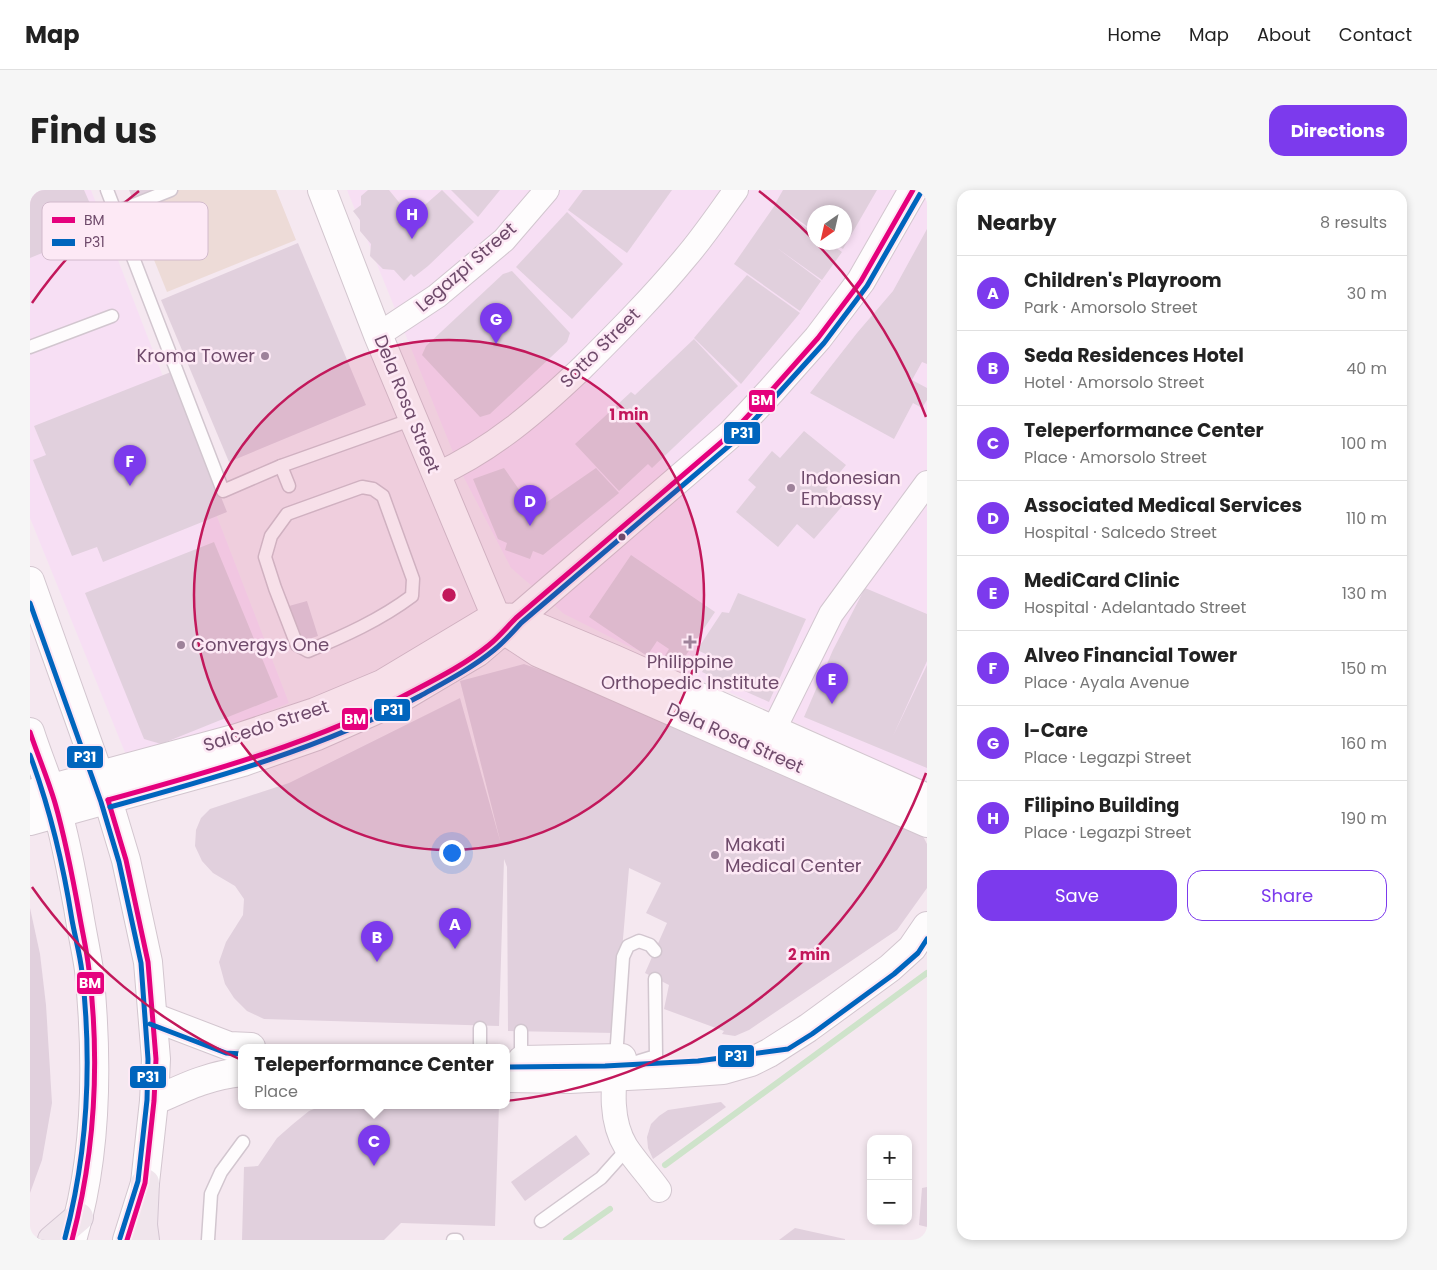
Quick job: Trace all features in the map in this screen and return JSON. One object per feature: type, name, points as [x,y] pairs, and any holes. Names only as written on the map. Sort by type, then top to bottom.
[{"type":"main road","points":[[145,1183],[143,1225],[145,1240]]},
{"type":"main road","points":[[52,1240],[75,1228]]},
{"type":"street","name":"Legazpi Street","points":[[378,336],[437,296],[496,246],[547,190]]},
{"type":"street","name":"Sotto Street","points":[[436,475],[455,466],[510,431],[549,399],[619,332],[662,284],[687,256],[736,190]]},
{"type":"street","name":"Salcedo Street","points":[[30,821],[46,799],[243,762],[318,736],[394,702],[490,644],[505,622],[732,433],[818,338],[861,281],[913,190]]},
{"type":"street","name":"Dela Rosa Street","points":[[324,191],[378,336],[436,475],[505,622],[540,653],[927,823]]},
{"type":"street","points":[[774,729],[831,614],[927,483]]},
{"type":"street","points":[[30,581],[103,788],[126,860],[148,962],[156,1059],[154,1101],[145,1183],[127,1240]]},
{"type":"street","name":"Dela Rosa Street","points":[[505,622],[614,659],[927,798]]},
{"type":"street","points":[[30,732],[46,799],[68,853],[89,969],[94,1044],[94,1101],[87,1166],[75,1228]]},
{"type":"street","points":[[514,1069],[723,1070],[751,1062],[808,1028],[890,968],[912,948],[927,926]]},
{"type":"street","points":[[154,1017],[229,1046],[238,1046]]},
{"type":"street","points":[[571,1079],[656,1056],[698,1054],[785,1042]]},
{"type":"street","points":[[615,1068],[614,1100],[616,1120],[627,1149],[659,1190]]},
{"type":"street","points":[[514,1069],[571,1079],[584,1084],[595,1091],[616,1120]]},
{"type":"street","points":[[154,1101],[222,1074],[238,1072]]},
{"type":"lane","points":[[108,190],[112,202]]},
{"type":"lane","points":[[141,202],[172,190]]},
{"type":"lane","points":[[134,260],[223,491],[281,466],[413,419]]},
{"type":"lane","points":[[30,347],[112,316]]},
{"type":"lane","points":[[281,466],[289,486]]},
{"type":"lane","points":[[362,487],[373,489],[383,496],[413,579],[412,596],[397,607],[344,636],[308,651],[297,645],[265,557],[271,536],[287,514],[298,510],[362,487]]},
{"type":"lane","points":[[615,1068],[623,956],[628,946],[639,941],[650,944],[655,951]]},
{"type":"lane","points":[[655,979],[656,1056]]},
{"type":"lane","points":[[480,1028],[480,1044]]},
{"type":"lane","points":[[514,1069],[521,1031]]},
{"type":"lane","points":[[208,1240],[211,1194],[221,1172],[244,1142]]},
{"type":"lane","points":[[541,1221],[601,1178],[627,1149]]},
{"type":"shaded area","points":[[30,190],[91,190],[96,202],[42,202],[42,260],[118,260],[289,703],[229,728],[126,755],[30,518]]},
{"type":"shaded area","points":[[177,190],[276,190],[296,240],[167,292],[154,260],[208,260],[208,202],[148,202]]},
{"type":"shaded area","points":[[347,190],[927,190],[927,783],[624,644],[564,614],[511,568],[461,472]]},
{"type":"building","points":[[30,190],[84,190],[89,202],[42,202],[42,253],[30,258]]},
{"type":"building","points":[[129,190],[158,190],[133,200]]},
{"type":"building","points":[[368,190],[389,190],[411,217],[442,190],[474,222],[428,266],[414,277],[411,274],[404,281],[394,270],[383,269],[370,256],[371,244],[360,231],[360,220],[353,211],[361,205],[361,196]]},
{"type":"building","points":[[451,190],[500,190],[478,217]]},
{"type":"building","points":[[583,190],[672,190],[627,253],[568,210]]},
{"type":"building","points":[[783,190],[877,190],[852,233],[852,205],[807,205],[807,226],[775,204]]},
{"type":"building","points":[[775,205],[807,228],[807,250],[839,250],[842,252],[822,280],[777,248],[821,281],[800,311],[734,264]]},
{"type":"building","points":[[567,212],[623,264],[572,319],[516,267]]},
{"type":"building","points":[[927,229],[927,364],[922,362],[912,380],[927,388],[927,400],[922,408],[913,403],[894,439],[810,393],[893,291]]},
{"type":"building","name":"Kroma Tower","points":[[298,243],[366,405],[229,462],[161,300]]},
{"type":"building","points":[[512,271],[570,333],[567,342],[490,414],[480,417],[422,355],[426,346],[503,274]]},
{"type":"building","points":[[747,275],[800,313],[741,384],[694,338]]},
{"type":"building","points":[[694,339],[738,386],[652,468],[648,464],[619,491],[575,444],[631,392],[635,395]]},
{"type":"building","points":[[171,372],[227,512],[103,562],[97,547],[72,556],[33,460],[46,455],[34,426]]},
{"type":"building","name":"Indonesian Embassy","points":[[804,431],[846,465],[826,489],[844,504],[814,539],[797,524],[778,547],[736,512],[756,487],[748,480],[772,451],[780,458]]},
{"type":"building","points":[[504,468],[534,511],[596,468],[619,493],[543,555],[533,551],[530,559],[505,550],[507,543],[498,539],[473,479]]},
{"type":"building","name":"Convergys One","points":[[214,542],[278,697],[161,744],[144,739],[85,593]]},
{"type":"building","points":[[631,555],[715,612],[678,667],[664,657],[669,649],[657,641],[647,656],[589,617]]},
{"type":"building","points":[[865,588],[927,614],[927,661],[893,736],[927,665],[927,768],[804,717],[833,650]]},
{"type":"building","points":[[738,593],[806,619],[769,702],[702,672],[710,656],[697,650],[722,612],[729,613]]},
{"type":"building","points":[[307,601],[318,636],[300,642],[289,606]]},
{"type":"building","points":[[524,664],[577,683],[912,829],[924,838],[927,844],[927,888],[897,930],[749,1030],[735,1036],[722,1034],[724,1031],[664,1009],[669,985],[645,973],[667,923],[646,913],[661,883],[629,868],[615,1033],[508,1031],[507,867],[504,859],[499,1026],[264,1019],[247,1011],[234,998],[225,984],[219,962],[226,942],[243,915],[244,899],[235,886],[213,873],[202,861],[195,846],[196,830],[201,818],[210,809],[289,783],[460,698],[501,844],[460,681]]},
{"type":"building","points":[[30,908],[40,954],[46,1005],[52,1103],[42,1160],[30,1193]]},
{"type":"building","points":[[721,1102],[726,1107],[653,1159],[648,1148],[647,1137],[651,1124],[659,1116],[668,1110]]},
{"type":"building","points":[[314,1109],[499,1109],[495,1226],[401,1223],[384,1240],[242,1240],[244,1167],[258,1166],[277,1138],[309,1111]]},
{"type":"building","points":[[576,1135],[590,1154],[525,1201],[511,1182]]},
{"type":"building","points":[[927,1187],[927,1227],[919,1225],[922,1188]]},
{"type":"building","points":[[795,1228],[845,1239],[845,1240],[779,1240]]},
{"type":"waterway","points":[[665,1165],[927,973]]},
{"type":"waterway","points":[[566,1240],[610,1209]]},
{"type":"transit line","name":"BM","points":[[108,800],[265,754],[341,725],[424,685],[481,652],[516,618],[732,433],[818,338],[861,281],[913,190]]},
{"type":"transit line","name":"P31","points":[[110,807],[229,773],[345,731],[383,715],[420,696],[486,657],[521,623],[737,439],[824,343],[867,286],[920,194]]},
{"type":"transit line","name":"P31","points":[[30,603],[101,802],[119,862],[141,963],[148,1059],[147,1100],[138,1181],[120,1238]]},
{"type":"transit line","name":"BM","points":[[30,732],[52,794],[66,846],[87,957],[92,1004],[95,1072],[93,1106],[86,1173],[72,1240]]},
{"type":"transit line","name":"P31","points":[[30,755],[50,816],[60,857],[80,959],[85,1005],[87,1039],[86,1106],[79,1172],[65,1238]]},
{"type":"transit line","name":"BM","points":[[108,800],[126,860],[148,962],[156,1059],[154,1101],[145,1183],[127,1240]]},
{"type":"transit line","name":"P31","points":[[510,1067],[605,1066],[698,1061],[788,1049],[812,1034],[894,974],[918,953],[927,939]]},
{"type":"transit line","name":"P31","points":[[150,1024],[226,1053],[238,1054]]},
{"type":"place","name":"Filipino Building","points":[[412,239]]},
{"type":"place","name":"I-Care","points":[[496,344]]},
{"type":"place","name":"Kroma Tower","points":[[265,356]]},
{"type":"place","name":"Alveo Financial Tower","points":[[130,486]]},
{"type":"place","name":"Indonesian Embassy","points":[[791,488]]},
{"type":"place","name":"Associated Medical Services","points":[[530,526]]},
{"type":"place","name":"Philippine Orthopedic Institute","points":[[690,642]]},
{"type":"place","name":"Convergys One","points":[[181,645]]},
{"type":"place","name":"MediCard Clinic","points":[[832,704]]},
{"type":"place","name":"Makati Medical Center","points":[[715,855]]},
{"type":"place","name":"Children's Playroom","points":[[455,949]]},
{"type":"place","name":"Seda Residences Hotel","points":[[377,962]]},
{"type":"place","name":"Teleperformance Center","points":[[374,1166]]}]
